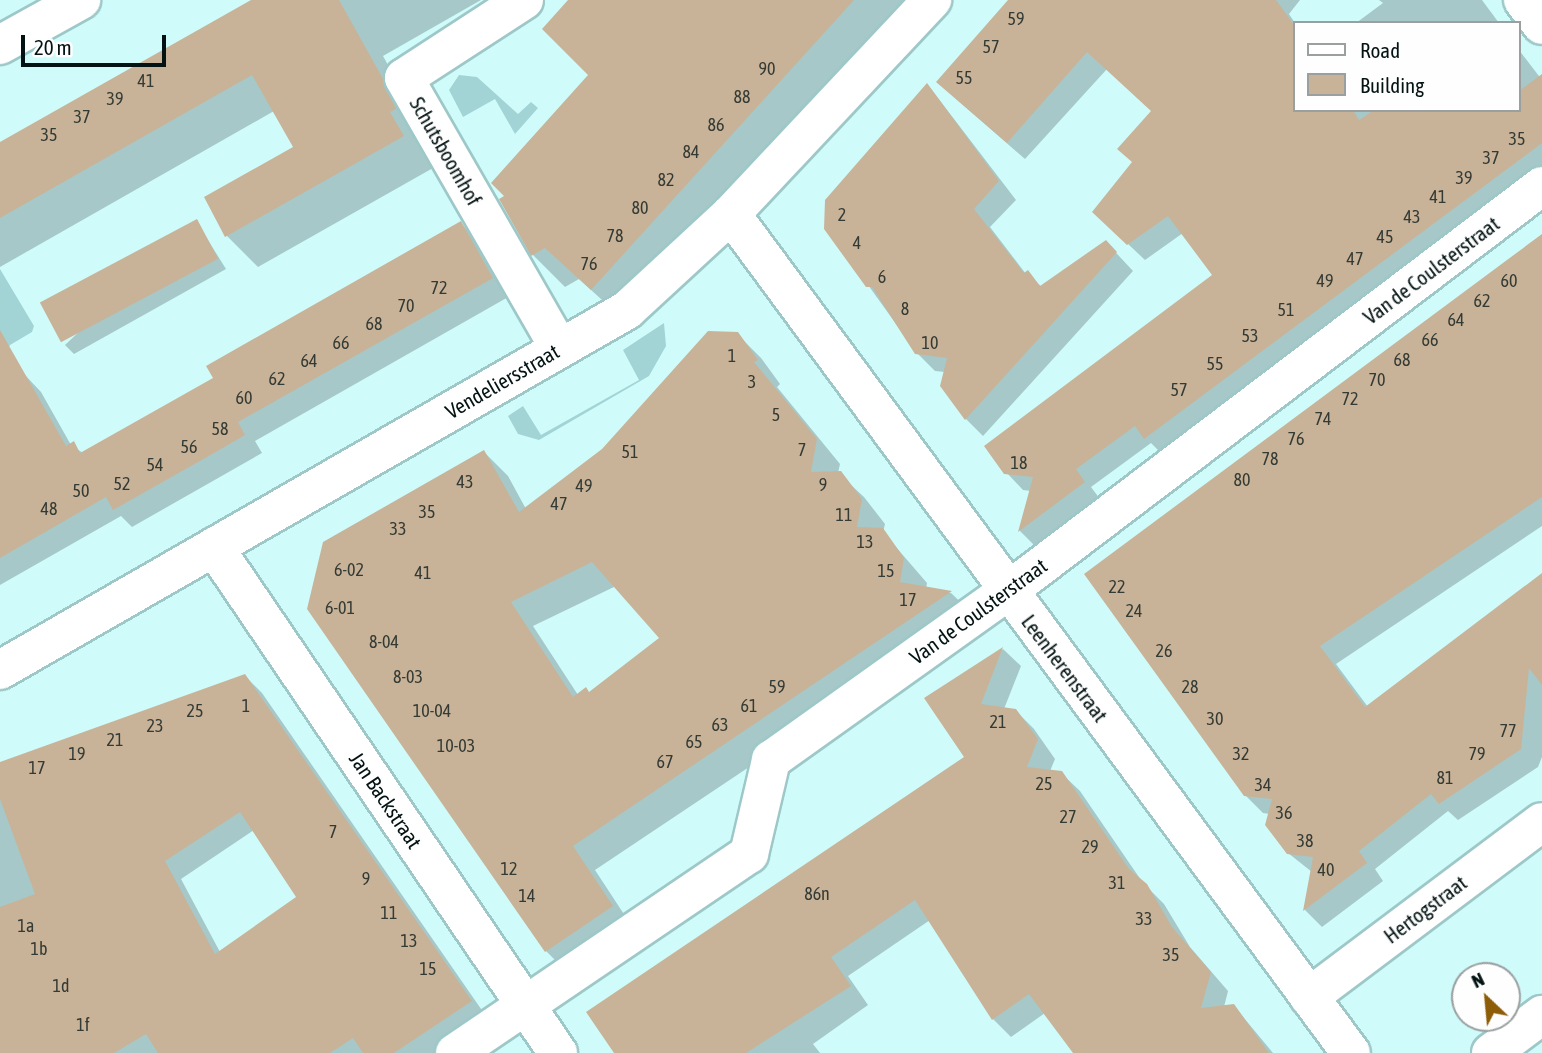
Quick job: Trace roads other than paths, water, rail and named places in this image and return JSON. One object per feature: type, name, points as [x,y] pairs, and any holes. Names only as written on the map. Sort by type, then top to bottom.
[{"type":"street","points":[[0,45],[81,0]]},
{"type":"street","name":"Schutsboomhof","points":[[524,0],[404,78],[559,348]]},
{"type":"street","name":"Vendeliersstraat","points":[[0,670],[627,310],[731,214],[932,0]]},
{"type":"street","points":[[1523,0],[1542,26]]},
{"type":"street","name":"Van de Coulsterstraat","points":[[455,1053],[749,854],[771,760],[1008,591],[1542,186]]},
{"type":"street","name":"Leenherenstraat","points":[[731,214],[1350,1053]]},
{"type":"street","name":"Jan Backstraat","points":[[214,547],[558,1053]]},
{"type":"street","name":"Hertogstraat","points":[[1309,997],[1542,822]]},
{"type":"street","points":[[1491,1053],[1542,1015]]}]
